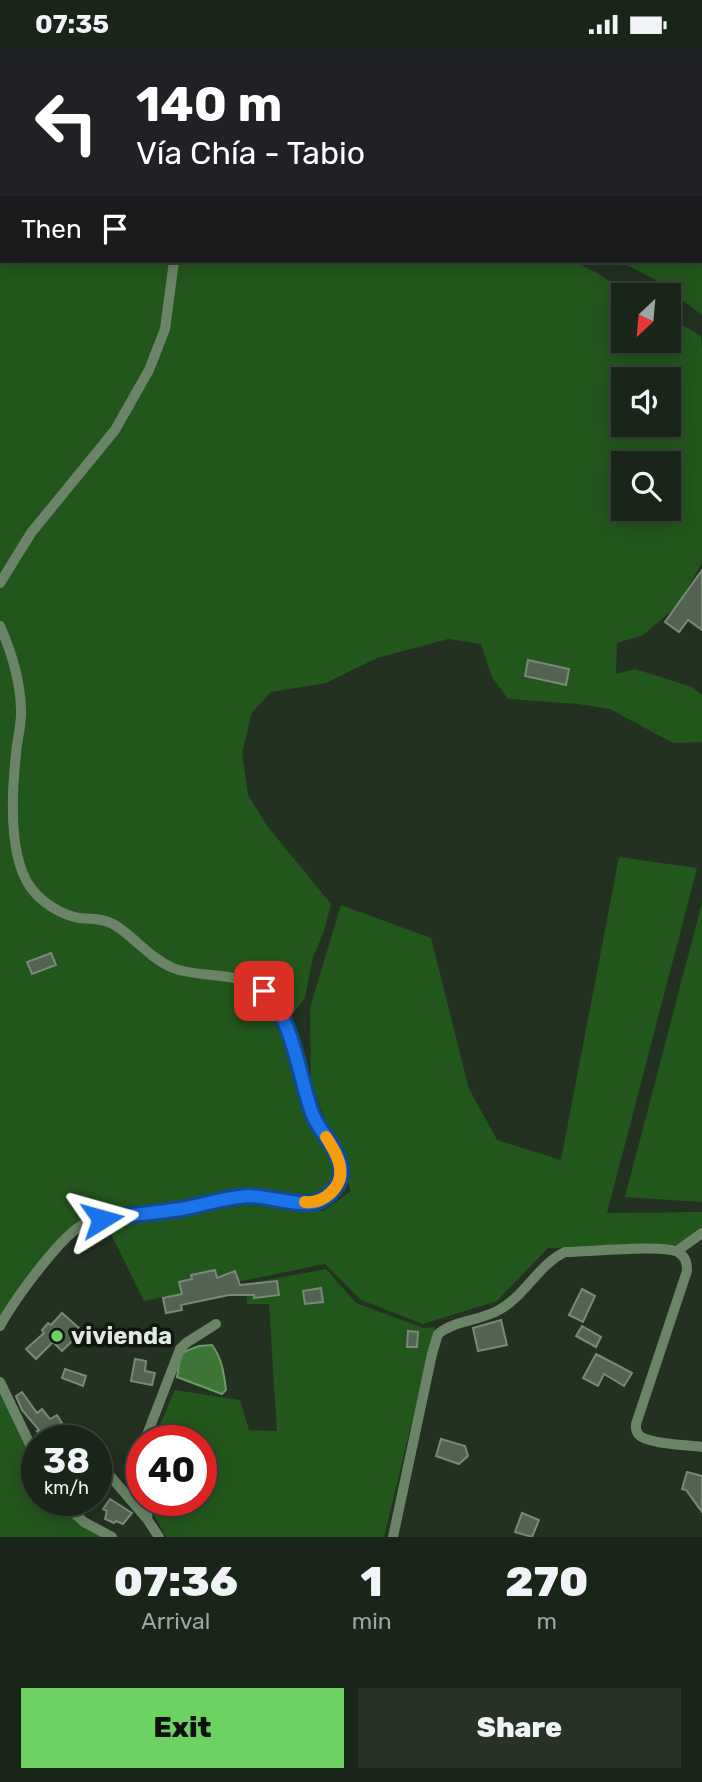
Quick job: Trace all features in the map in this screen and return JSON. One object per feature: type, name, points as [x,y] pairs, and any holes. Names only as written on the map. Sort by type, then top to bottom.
[{"type":"street","points":[[0,583],[31,533],[115,430],[149,370],[165,329],[174,263]]},
{"type":"street","points":[[0,626],[18,677],[22,711],[16,757],[14,816],[18,859],[30,887],[43,901],[63,912],[75,917],[110,923],[173,968],[244,981],[264,991],[277,1004],[286,1023],[314,1117],[336,1153],[341,1171],[335,1189],[314,1203],[250,1196],[102,1219],[78,1226],[20,1292],[0,1326]]},
{"type":"street","points":[[677,1251],[702,1233]]},
{"type":"street","points":[[393,1537],[438,1334],[497,1312],[517,1297],[555,1257],[565,1252],[668,1249],[677,1251],[684,1257],[687,1271],[636,1430],[639,1435],[650,1440],[702,1447]]},
{"type":"street","points":[[151,1425],[180,1349],[216,1325]]},
{"type":"street","points":[[0,1381],[21,1425]]},
{"type":"street","points":[[112,1478],[159,1537]]},
{"type":"street","points":[[77,1516],[111,1537]]},
{"type":"shaded area","points":[[0,263],[577,263],[612,283],[611,353],[681,353],[681,324],[701,336],[702,563],[677,606],[643,635],[617,643],[616,674],[635,669],[692,687],[702,695],[702,742],[673,743],[610,709],[508,699],[492,677],[481,644],[448,639],[377,658],[326,683],[271,692],[252,712],[242,753],[248,795],[267,826],[331,904],[313,957],[305,998],[286,1023],[305,1091],[341,1171],[325,1198],[250,1196],[78,1226],[0,1326]]},
{"type":"shaded area","points":[[623,263],[702,263],[702,315],[681,299],[681,283],[659,283]]},
{"type":"shaded area","points":[[619,857],[697,868],[607,1213],[702,1212],[702,1236],[685,1245],[548,1248],[497,1301],[423,1324],[361,1300],[325,1264],[144,1301],[107,1226],[246,1205],[323,1211],[351,1191],[311,1082],[310,1008],[341,905],[431,938],[469,1089],[497,1140],[561,1160]]},
{"type":"shaded area","points":[[702,903],[702,1202],[625,1197]]},
{"type":"shaded area","points":[[326,1269],[356,1303],[423,1328],[435,1327],[384,1537],[166,1537],[155,1517],[217,1516],[217,1425],[160,1425],[175,1390],[240,1400],[249,1430],[277,1431],[269,1304],[247,1304],[246,1284]]},
{"type":"shaded area","points":[[212,1345],[223,1372],[226,1390],[222,1394],[177,1377],[181,1353],[199,1346]]},
{"type":"shaded area","points":[[0,1382],[21,1426],[21,1516],[82,1516],[112,1537],[0,1537]]},
{"type":"building","points":[[702,570],[702,630],[688,620],[679,632],[665,622]]},
{"type":"building","points":[[528,660],[569,669],[566,685],[525,676]]},
{"type":"building","points":[[51,953],[56,965],[32,974],[27,962]]},
{"type":"building","points":[[215,1270],[217,1278],[235,1271],[240,1285],[277,1281],[279,1295],[254,1298],[254,1295],[229,1295],[181,1305],[182,1310],[166,1313],[163,1298],[182,1294],[179,1282],[192,1279],[191,1275]]},
{"type":"building","points":[[321,1288],[323,1302],[305,1304],[303,1291]]},
{"type":"building","points":[[582,1289],[595,1296],[583,1322],[569,1315]]},
{"type":"building","name":"vivienda","points":[[62,1313],[79,1328],[73,1335],[75,1338],[62,1351],[53,1342],[36,1359],[26,1349],[44,1333],[42,1330],[48,1323],[51,1325]]},
{"type":"building","points":[[501,1320],[507,1345],[478,1351],[473,1328]]},
{"type":"building","points":[[582,1326],[601,1337],[596,1347],[576,1336]]},
{"type":"building","points":[[408,1331],[418,1332],[417,1347],[407,1347]]},
{"type":"building","points":[[596,1354],[632,1373],[624,1386],[604,1374],[598,1386],[583,1378]]},
{"type":"building","points":[[135,1359],[146,1361],[145,1371],[155,1373],[152,1385],[131,1381]]},
{"type":"building","points":[[65,1369],[86,1376],[83,1386],[62,1378]]},
{"type":"building","points":[[22,1392],[37,1413],[42,1409],[50,1419],[57,1415],[62,1423],[35,1425],[22,1410],[16,1396]]},
{"type":"building","points":[[441,1439],[465,1446],[468,1456],[459,1464],[436,1456]]},
{"type":"building","points":[[687,1472],[702,1476],[702,1512],[686,1490],[682,1489]]},
{"type":"building","points":[[112,1500],[126,1509],[126,1516],[130,1516],[123,1524],[105,1519],[106,1516],[112,1516]]},
{"type":"building","points":[[522,1513],[539,1520],[532,1537],[515,1532]]},
{"type":"slow traffic","points":[[305,1202],[314,1203],[325,1198],[335,1189],[341,1171],[336,1153],[326,1137]]},
{"type":"place","name":"vivienda","points":[[57,1336]]},
{"type":"route","points":[[102,1219],[250,1196],[314,1203],[335,1189],[341,1171],[336,1153],[314,1117],[286,1023],[277,1004],[264,991]]}]
